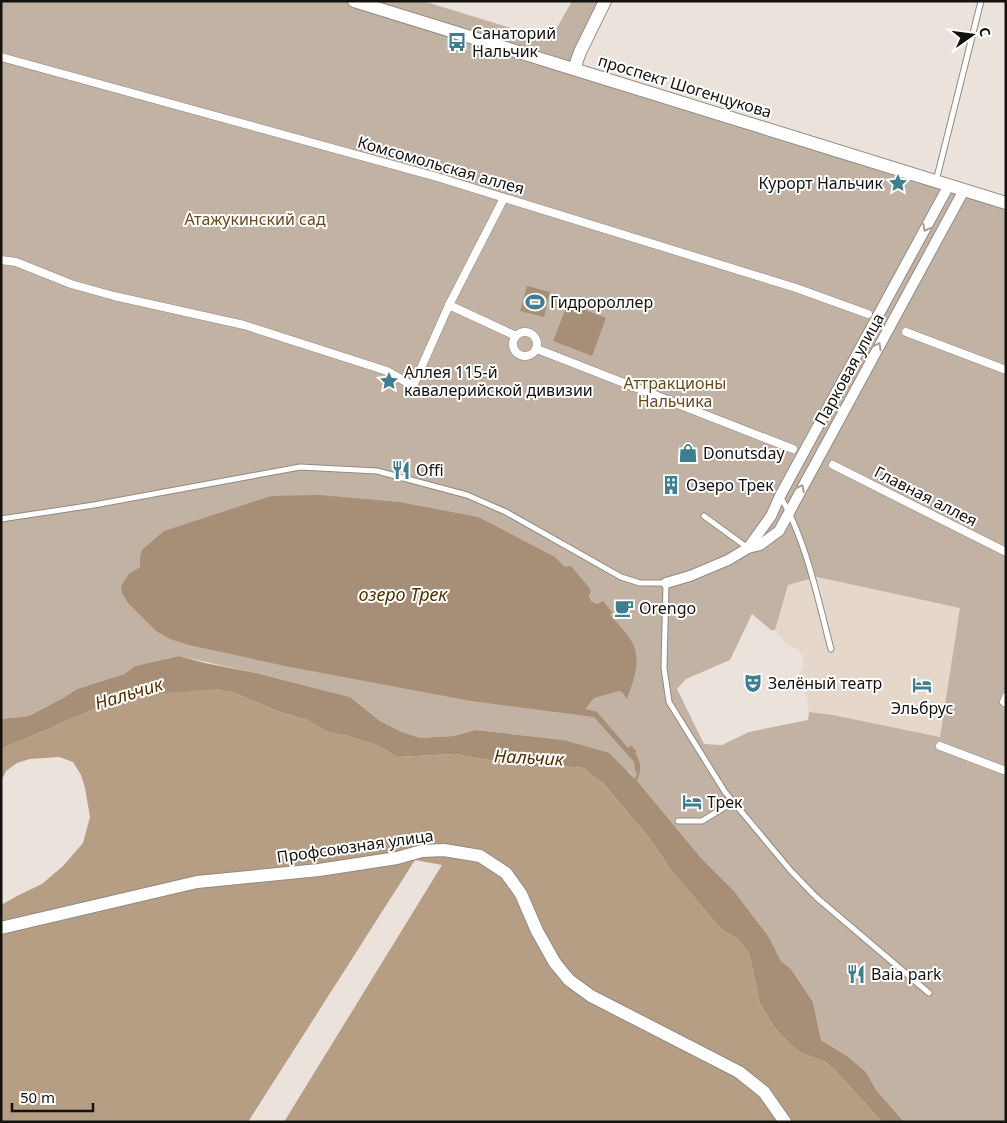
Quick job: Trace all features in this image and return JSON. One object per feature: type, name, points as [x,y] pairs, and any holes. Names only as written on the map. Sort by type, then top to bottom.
[{"type":"street","name":"проспект Шогенцукова","points":[[354,1],[1006,203]]},
{"type":"street","points":[[574,69],[604,1]]},
{"type":"street","name":"Комсомольская аллея","points":[[1,57],[437,177],[796,288],[868,314]]},
{"type":"street","name":"Парковая улица","points":[[748,548],[771,516],[780,496],[949,185]]},
{"type":"street","name":"Парковая улица","points":[[666,583],[720,564],[748,548],[760,545],[779,531],[964,190]]},
{"type":"street","points":[[1,260],[16,262],[71,284],[114,296],[244,325],[387,371],[413,386],[449,305],[504,198]]},
{"type":"street","points":[[449,305],[516,336]]},
{"type":"street","points":[[524,332],[532,334],[537,340],[535,352],[529,356],[517,354],[513,344],[516,336],[524,332]]},
{"type":"street","points":[[906,332],[1006,370]]},
{"type":"street","points":[[537,349],[792,449]]},
{"type":"street","name":"Главная аллея","points":[[833,465],[1006,552]]},
{"type":"street","points":[[1006,697],[1004,702],[1006,703]]},
{"type":"street","points":[[940,746],[1006,771]]},
{"type":"street","name":"Профсоюзная улица","points":[[1,928],[197,882],[319,870],[397,858],[422,851],[444,850],[480,856],[499,868],[521,894],[537,932],[555,963],[568,980],[591,996],[739,1072],[764,1092],[785,1122]]},
{"type":"lane","points":[[936,181],[980,1]]},
{"type":"lane","points":[[1,520],[300,467],[378,471],[466,496],[506,512],[621,577],[640,583],[666,583],[664,668],[668,702],[724,792],[791,871],[816,897],[930,993]]},
{"type":"lane","points":[[780,496],[790,512],[804,553],[831,649]]},
{"type":"lane","points":[[704,516],[748,548]]},
{"type":"lane","points":[[678,821],[702,821],[733,802]]},
{"type":"shaded area","name":"Эльбрус","points":[[817,577],[961,608],[940,737],[833,715],[809,712],[800,674],[804,664],[802,655],[797,649],[786,644],[775,630],[787,585]]},
{"type":"shaded area","points":[[215,689],[235,693],[277,711],[307,720],[328,732],[379,746],[397,757],[455,754],[529,767],[548,765],[584,768],[595,774],[650,839],[671,870],[721,929],[737,938],[749,953],[760,1003],[774,1027],[787,1041],[801,1051],[824,1061],[834,1069],[882,1122],[284,1122],[442,865],[415,860],[248,1122],[1,1122],[1,905],[42,884],[63,866],[83,843],[90,817],[81,775],[73,762],[59,757],[30,759],[17,763],[6,771],[1,781],[1,749],[106,704],[141,695]]},
{"type":"green space","name":"Атажукинский сад","points":[[1,1],[423,1],[550,40],[572,1],[605,1],[574,69],[1006,203],[1006,1122],[904,1122],[877,1091],[865,1071],[847,1056],[821,1040],[813,1002],[791,969],[781,961],[769,937],[734,891],[701,858],[629,772],[584,747],[564,740],[476,730],[453,736],[420,738],[402,732],[380,721],[350,697],[179,656],[135,666],[124,674],[77,689],[29,716],[1,719]],"holes":[[[817,577],[960,608],[940,737],[833,715],[809,712],[808,720],[749,732],[722,745],[704,744],[677,689],[686,679],[730,660],[752,614],[771,630],[775,630],[788,585]]]},
{"type":"water","name":"Гидророллер","points":[[527,286],[550,292],[544,317],[520,311]]},
{"type":"water","points":[[568,303],[606,318],[592,356],[553,341]]},
{"type":"water","name":"озеро Трек","points":[[319,495],[399,502],[478,517],[555,557],[565,567],[571,566],[591,590],[589,596],[591,601],[597,604],[603,601],[612,612],[610,615],[632,642],[636,656],[636,671],[627,699],[622,692],[618,691],[594,698],[585,709],[597,712],[628,748],[631,745],[637,752],[635,753],[640,767],[637,781],[701,858],[734,891],[769,937],[781,961],[791,969],[813,1002],[821,1040],[847,1056],[865,1071],[877,1091],[904,1122],[882,1122],[834,1069],[824,1061],[801,1052],[774,1027],[760,1003],[749,953],[737,938],[721,929],[671,870],[650,839],[602,782],[584,768],[548,765],[529,767],[455,754],[397,757],[379,746],[328,732],[307,720],[277,711],[235,693],[215,689],[141,695],[106,704],[1,749],[1,719],[29,716],[77,689],[124,674],[135,666],[179,656],[350,697],[380,721],[402,732],[420,738],[453,736],[476,730],[564,740],[609,753],[635,779],[637,773],[634,762],[594,717],[471,701],[290,667],[189,645],[170,639],[156,631],[128,603],[122,593],[121,586],[129,574],[140,567],[142,550],[164,531],[271,496]]},
{"type":"place","name":"Санаторий Нальчик","points":[[457,42]]},
{"type":"place","name":"Курорт Нальчик","points":[[898,183]]},
{"type":"place","name":"Гидророллер","points":[[535,302]]},
{"type":"place","name":"Аллея 115-й кавалерийской дивизии","points":[[389,381]]},
{"type":"place","name":"Donutsday","points":[[688,453]]},
{"type":"place","name":"Offi","points":[[401,470]]},
{"type":"place","name":"Озеро Трек","points":[[671,485]]},
{"type":"place","name":"Orengo","points":[[624,608]]},
{"type":"place","name":"Зелёный театр","points":[[753,683]]},
{"type":"place","name":"Эльбрус","points":[[922,685]]},
{"type":"place","name":"Трек","points":[[692,802]]},
{"type":"place","name":"Baia park","points":[[856,974]]},
{"type":"park label","name":"Аттракционы Нальчика","points":[[675,392]]},
{"type":"water label","name":"Нальчик","points":[[129,694]]},
{"type":"water label","name":"Нальчик","points":[[529,758]]}]
